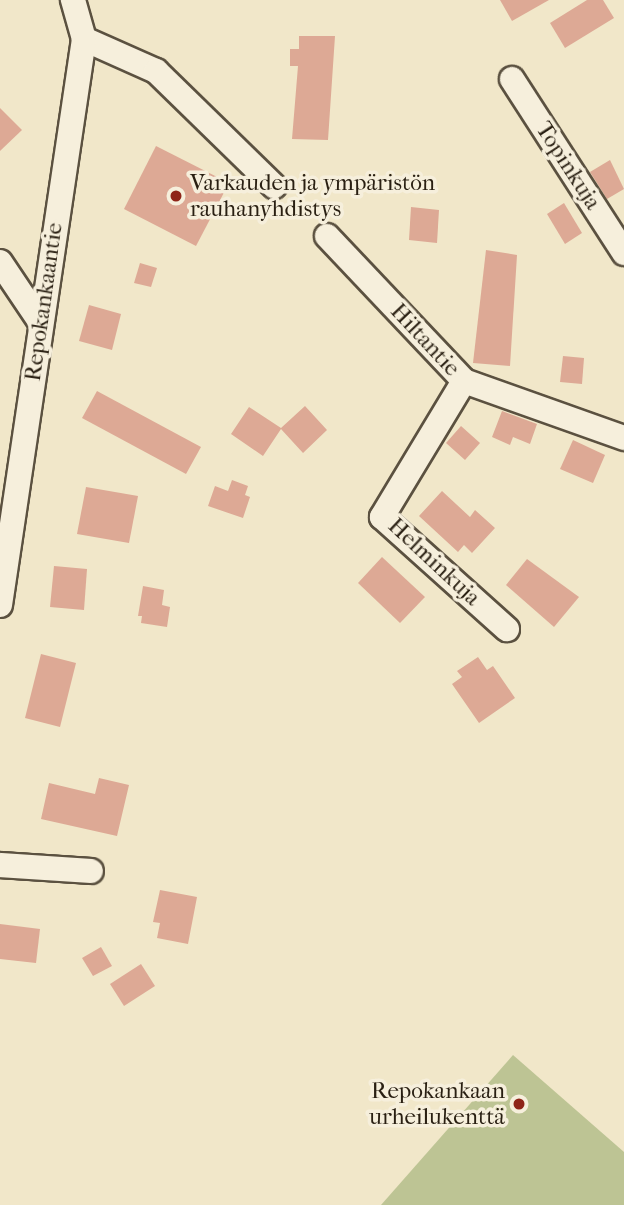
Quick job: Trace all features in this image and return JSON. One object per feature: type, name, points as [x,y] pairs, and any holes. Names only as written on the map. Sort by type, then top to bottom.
[{"type":"street","name":"Repokankaantie","points":[[1,599],[84,39],[73,0]]},
{"type":"street","points":[[84,39],[156,71],[274,186]]},
{"type":"street","name":"Topinkuja","points":[[512,79],[624,253]]},
{"type":"street","name":"Hiltantie","points":[[327,236],[464,381],[624,438]]},
{"type":"street","points":[[0,262],[41,323]]},
{"type":"street","name":"Helminkuja","points":[[464,381],[382,517],[507,629]]},
{"type":"street","points":[[0,865],[91,871]]},
{"type":"green space","name":"Repokankaan urheilukenttä","points":[[513,1055],[624,1152],[624,1205],[381,1205]]},
{"type":"building","points":[[500,0],[549,0],[512,21]]},
{"type":"building","points":[[587,0],[603,0],[614,18],[565,48],[550,23]]},
{"type":"building","points":[[299,36],[335,36],[328,140],[292,139],[298,66],[290,66],[290,49],[299,49]]},
{"type":"building","points":[[0,108],[22,130],[0,151]]},
{"type":"building","name":"Varkauden ja ympäristön rauhanyhdistys","points":[[156,146],[229,183],[196,246],[124,209]]},
{"type":"building","points":[[610,160],[624,189],[607,199],[590,172]]},
{"type":"building","points":[[564,203],[582,233],[565,244],[547,214]]},
{"type":"building","points":[[411,207],[439,210],[437,243],[409,240]]},
{"type":"building","points":[[486,250],[517,255],[510,366],[473,363]]},
{"type":"building","points":[[140,263],[157,268],[151,287],[134,283]]},
{"type":"building","points":[[89,305],[121,314],[112,350],[79,341]]},
{"type":"building","points":[[563,356],[584,358],[582,384],[560,382]]},
{"type":"building","points":[[97,391],[201,447],[186,474],[82,418]]},
{"type":"building","points":[[305,406],[327,430],[303,453],[281,429],[263,456],[231,434],[249,407],[281,428]]},
{"type":"building","points":[[502,411],[537,424],[530,444],[513,437],[510,445],[492,437]]},
{"type":"building","points":[[461,426],[480,443],[465,460],[446,443]]},
{"type":"building","points":[[573,440],[605,455],[593,483],[560,469]]},
{"type":"building","points":[[232,480],[248,486],[245,495],[250,497],[243,518],[208,506],[215,486],[228,491]]},
{"type":"building","points":[[86,487],[138,496],[129,543],[77,534]]},
{"type":"building","points":[[442,491],[470,517],[475,510],[495,528],[472,553],[464,545],[458,552],[419,516]]},
{"type":"building","points":[[382,557],[425,597],[400,623],[358,583]]},
{"type":"building","points":[[527,559],[579,597],[554,627],[506,585]]},
{"type":"building","points":[[54,566],[87,569],[84,610],[50,607]]},
{"type":"building","points":[[143,586],[164,590],[162,605],[170,607],[167,627],[141,623],[142,616],[138,616]]},
{"type":"building","points":[[41,654],[76,663],[60,727],[25,718]]},
{"type":"building","points":[[478,657],[487,670],[493,666],[515,698],[479,723],[452,684],[462,677],[457,671]]},
{"type":"building","points":[[99,778],[129,785],[117,836],[41,819],[49,783],[95,794]]},
{"type":"building","points":[[160,890],[197,897],[188,944],[157,938],[160,923],[153,922]]},
{"type":"building","points":[[0,924],[40,929],[36,963],[0,959]]},
{"type":"building","points":[[101,947],[112,966],[93,976],[82,958]]},
{"type":"building","points":[[141,964],[155,986],[124,1006],[110,984]]},
{"type":"place","name":"Varkauden ja ympäristön rauhanyhdistys","points":[[176,196]]},
{"type":"place","name":"Repokankaan urheilukenttä","points":[[519,1104]]}]
